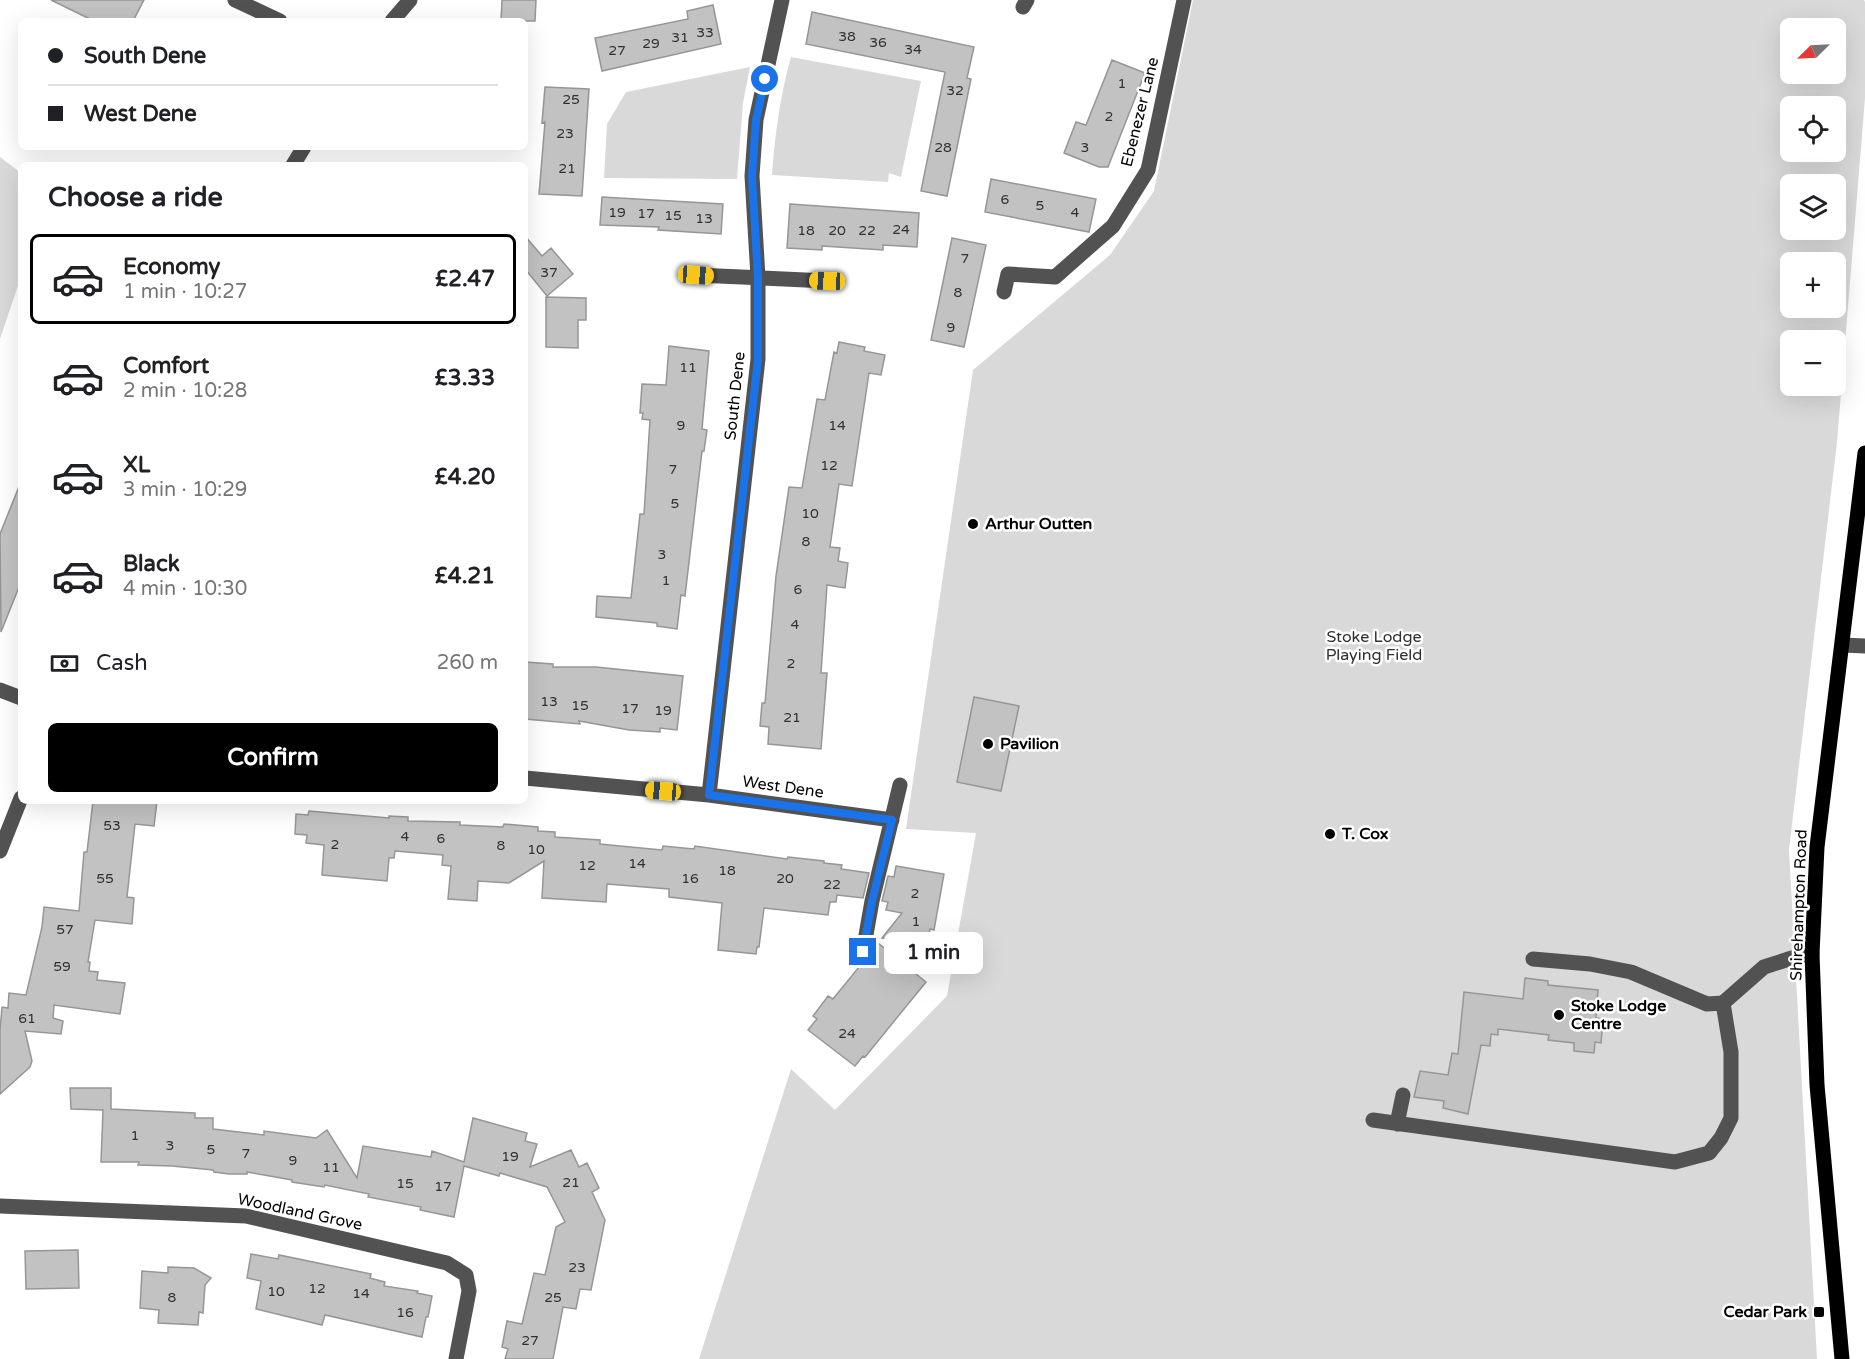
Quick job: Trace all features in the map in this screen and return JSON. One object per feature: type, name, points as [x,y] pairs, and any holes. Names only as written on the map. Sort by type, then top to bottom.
[{"type":"main road","name":"Shirehampton Road","points":[[1842,1359],[1817,1085],[1812,954],[1817,847],[1865,453]]},
{"type":"street","points":[[235,0],[274,18]]},
{"type":"street","points":[[395,18],[410,0]]},
{"type":"street","name":"South Dene","points":[[709,795],[758,359],[758,278],[752,176],[756,120],[782,0]]},
{"type":"street","name":"Ebenezer Lane","points":[[1004,292],[1008,274],[1055,277],[1113,226],[1148,170],[1184,0]]},
{"type":"street","points":[[696,275],[827,281]]},
{"type":"street","points":[[1843,645],[1865,646]]},
{"type":"street","points":[[0,690],[18,697]]},
{"type":"street","name":"West Dene","points":[[528,778],[709,795],[892,820]]},
{"type":"street","points":[[863,952],[872,901],[900,785]]},
{"type":"street","points":[[0,851],[19,804]]},
{"type":"street","points":[[1533,958],[1590,964],[1632,972],[1707,1004],[1723,1003],[1764,967],[1812,954]]},
{"type":"street","points":[[1373,1120],[1675,1162],[1709,1153],[1721,1138],[1731,1118],[1731,1052],[1723,1003]]},
{"type":"street","points":[[1396,1124],[1403,1095]]},
{"type":"street","name":"Woodland Grove","points":[[0,1206],[246,1216],[447,1263],[466,1275],[469,1291],[456,1359]]},
{"type":"green space","name":"Stoke Lodge Playing Field","points":[[1193,0],[1864,0],[1865,98],[1846,331],[1780,330],[1780,396],[1841,396],[1789,850],[1817,1359],[699,1359],[791,1069],[835,1110],[947,996],[976,833],[906,829],[973,370],[1110,255],[1154,191]]},
{"type":"green space","points":[[791,57],[921,81],[901,177],[889,173],[888,182],[772,175],[778,115]]},
{"type":"green space","points":[[750,67],[743,103],[737,179],[604,178],[607,124],[626,92]]},
{"type":"green space","points":[[0,157],[18,171],[18,286],[0,339]]},
{"type":"building","points":[[51,0],[144,0],[135,18],[88,18]]},
{"type":"building","points":[[502,0],[536,0],[535,21],[528,21],[528,18],[501,18]]},
{"type":"building","points":[[713,5],[721,44],[602,71],[595,38],[688,19],[687,11]]},
{"type":"building","points":[[812,12],[974,47],[967,78],[971,79],[947,196],[921,191],[945,72],[806,44]]},
{"type":"building","points":[[1112,60],[1145,73],[1108,167],[1099,167],[1064,153],[1076,122],[1086,125]]},
{"type":"building","points":[[545,87],[589,89],[582,196],[539,194],[545,122],[542,123]]},
{"type":"building","points":[[991,179],[1096,199],[1089,232],[985,212]]},
{"type":"building","points":[[602,197],[723,204],[721,234],[658,230],[659,227],[600,225]]},
{"type":"building","points":[[790,204],[919,213],[917,247],[883,245],[883,250],[822,246],[822,250],[787,248]]},
{"type":"building","points":[[952,238],[986,245],[964,347],[931,340]]},
{"type":"building","points":[[528,240],[542,256],[551,248],[573,274],[547,296],[528,273]]},
{"type":"building","points":[[546,297],[586,298],[586,320],[578,320],[578,348],[546,347]]},
{"type":"building","points":[[839,342],[865,347],[864,351],[885,355],[881,375],[869,373],[852,486],[839,484],[830,547],[840,548],[838,561],[848,563],[845,588],[827,585],[821,673],[827,673],[821,749],[768,744],[769,727],[760,726],[762,703],[765,703],[776,576],[789,487],[802,488],[817,399],[825,400],[834,352],[837,353]]},
{"type":"building","points":[[669,346],[709,351],[702,429],[707,430],[704,451],[702,451],[685,596],[681,595],[677,629],[657,626],[657,623],[596,617],[597,596],[631,598],[640,514],[644,514],[650,420],[642,419],[643,413],[640,413],[642,384],[666,385]]},
{"type":"building","points":[[18,489],[18,590],[1,632],[0,534]]},
{"type":"building","points":[[528,662],[553,664],[553,667],[596,667],[683,676],[677,730],[660,728],[660,732],[629,730],[579,721],[580,724],[528,719]]},
{"type":"building","name":"Pavilion","points":[[974,697],[1019,706],[1001,791],[957,782]]},
{"type":"building","points":[[93,804],[157,804],[154,826],[135,824],[127,897],[134,898],[132,924],[95,920],[88,962],[90,962],[89,971],[98,972],[97,980],[125,983],[120,1014],[54,1005],[53,1018],[63,1021],[61,1034],[25,1031],[32,1061],[30,1067],[0,1094],[2,1007],[8,1008],[9,993],[26,995],[42,927],[44,907],[79,911],[84,852],[87,852]]},
{"type":"building","points":[[309,811],[389,818],[389,816],[408,817],[408,821],[460,822],[460,825],[503,827],[504,824],[538,827],[538,831],[555,832],[555,837],[600,840],[600,844],[662,850],[663,846],[694,849],[695,846],[787,859],[788,857],[824,861],[824,863],[842,865],[841,869],[869,873],[863,898],[837,895],[836,902],[830,902],[828,915],[764,908],[756,954],[718,950],[722,903],[669,897],[669,889],[607,884],[606,902],[542,898],[544,861],[509,883],[478,881],[477,901],[448,899],[451,866],[442,865],[443,855],[395,851],[394,858],[389,858],[387,881],[322,875],[324,845],[306,843],[307,835],[295,834],[296,814],[308,815]]},
{"type":"building","points":[[896,866],[944,874],[934,930],[930,929],[927,946],[882,938],[902,913],[886,910],[888,902],[882,901],[888,876],[894,877]]},
{"type":"building","points":[[878,943],[926,982],[865,1057],[863,1056],[855,1066],[808,1030],[817,1019],[813,1016],[828,996],[833,999],[863,962],[871,958]]},
{"type":"building","name":"Stoke Lodge Centre","points":[[1525,978],[1548,981],[1548,985],[1598,990],[1596,1018],[1603,1019],[1601,1043],[1595,1042],[1594,1053],[1574,1051],[1574,1043],[1548,1040],[1549,1035],[1498,1029],[1498,1035],[1491,1034],[1490,1046],[1481,1045],[1468,1114],[1443,1108],[1444,1101],[1414,1097],[1420,1071],[1448,1075],[1452,1053],[1458,1054],[1464,992],[1523,999]]},
{"type":"building","points":[[70,1088],[111,1088],[111,1109],[195,1113],[195,1118],[213,1118],[213,1129],[264,1135],[264,1131],[316,1138],[327,1130],[357,1178],[363,1146],[431,1157],[432,1151],[464,1162],[473,1118],[527,1133],[525,1141],[537,1144],[530,1167],[571,1150],[579,1167],[587,1163],[599,1188],[592,1192],[605,1220],[591,1290],[580,1289],[576,1309],[563,1307],[553,1359],[505,1359],[508,1349],[502,1347],[507,1321],[522,1324],[534,1273],[545,1275],[556,1227],[565,1222],[547,1187],[500,1173],[499,1176],[464,1166],[454,1217],[420,1210],[421,1207],[368,1197],[369,1194],[325,1185],[324,1187],[292,1182],[292,1180],[247,1172],[247,1174],[229,1174],[213,1170],[138,1165],[139,1162],[101,1162],[103,1110],[71,1109]]},
{"type":"building","points":[[78,1250],[79,1288],[26,1289],[25,1251]]},
{"type":"building","points":[[251,1254],[278,1259],[279,1255],[371,1274],[370,1278],[385,1282],[384,1286],[418,1291],[417,1293],[432,1296],[422,1337],[325,1315],[322,1325],[256,1309],[261,1281],[247,1278]]},
{"type":"building","points":[[168,1267],[194,1268],[211,1278],[205,1285],[203,1313],[199,1312],[198,1325],[158,1323],[159,1310],[140,1308],[142,1271],[168,1273]]},
{"type":"place","name":"Arthur Outten","points":[[973,524]]},
{"type":"place","name":"Pavilion","points":[[988,744]]},
{"type":"place","name":"T. Cox","points":[[1330,834]]},
{"type":"place","name":"Stoke Lodge Centre","points":[[1559,1015]]},
{"type":"place","name":"Cedar Park","points":[[1819,1312]]},
{"type":"route","points":[[765,79],[756,120],[752,176],[758,278],[758,359],[709,795],[892,820],[872,901],[863,952]]}]
